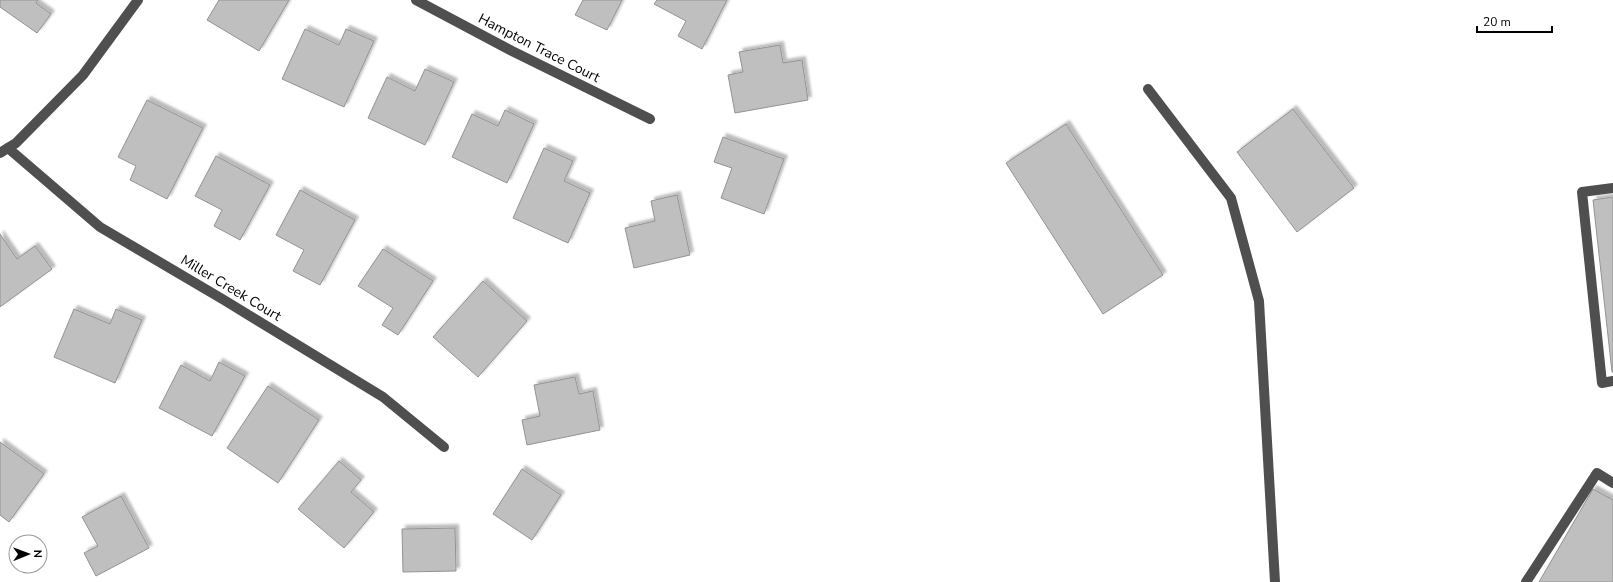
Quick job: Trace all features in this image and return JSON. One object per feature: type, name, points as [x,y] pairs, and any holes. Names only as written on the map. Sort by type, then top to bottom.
[{"type":"street","points":[[4,150],[16,143],[83,75],[138,0]]},
{"type":"street","name":"Hampton Trace Court","points":[[416,0],[512,51],[650,119]]},
{"type":"street","points":[[1148,90],[1231,198],[1259,301],[1275,582]]},
{"type":"street","name":"Miller Creek Court","points":[[4,150],[100,227],[224,300],[383,397],[444,446]]},
{"type":"street","points":[[1613,188],[1582,192],[1602,382],[1613,381]]},
{"type":"street","points":[[1526,582],[1597,473],[1613,484]]},
{"type":"building","points":[[0,0],[38,0],[36,3],[51,14],[37,33],[0,7]]},
{"type":"building","points":[[219,0],[289,0],[259,51],[207,20]]},
{"type":"building","points":[[583,0],[622,0],[607,30],[575,15]]},
{"type":"building","points":[[657,0],[727,0],[702,49],[678,36],[686,21],[654,4]]},
{"type":"building","points":[[305,29],[339,45],[346,29],[374,41],[344,107],[282,79]]},
{"type":"building","points":[[780,45],[783,63],[802,60],[808,100],[735,113],[728,75],[743,72],[739,52]]},
{"type":"building","points":[[425,69],[454,82],[425,145],[368,118],[387,77],[415,91]]},
{"type":"building","points":[[147,100],[203,128],[167,199],[130,180],[136,166],[118,157]]},
{"type":"building","points":[[1293,109],[1354,188],[1297,232],[1237,152]]},
{"type":"building","points":[[505,110],[534,124],[507,183],[452,157],[472,114],[498,126]]},
{"type":"building","points":[[1066,124],[1163,275],[1103,314],[1006,163]]},
{"type":"building","points":[[723,137],[784,159],[764,214],[721,198],[732,168],[714,162]]},
{"type":"building","points":[[544,148],[573,161],[564,181],[590,193],[568,243],[513,218]]},
{"type":"building","points":[[216,156],[270,185],[240,240],[214,226],[222,210],[195,196]]},
{"type":"building","points":[[300,190],[355,220],[320,285],[293,271],[304,250],[276,235]]},
{"type":"building","points":[[677,195],[690,255],[634,268],[625,228],[655,221],[651,201]]},
{"type":"building","points":[[1613,197],[1613,372],[1612,372],[1593,200]]},
{"type":"building","points":[[0,234],[17,259],[35,246],[52,269],[0,307]]},
{"type":"building","points":[[383,249],[433,281],[398,335],[382,325],[393,308],[358,286]]},
{"type":"building","points":[[483,281],[527,321],[478,377],[433,337]]},
{"type":"building","points":[[74,309],[110,324],[116,309],[142,320],[115,383],[54,357]]},
{"type":"building","points":[[219,362],[245,376],[212,436],[159,408],[181,365],[210,381]]},
{"type":"building","points":[[575,377],[579,394],[593,391],[600,430],[527,445],[522,420],[540,416],[534,385]]},
{"type":"building","points":[[268,386],[319,420],[278,483],[227,448]]},
{"type":"building","points":[[0,442],[44,474],[9,522],[0,515]]},
{"type":"building","points":[[339,461],[361,480],[351,492],[374,512],[344,548],[298,509]]},
{"type":"building","points":[[522,469],[561,495],[532,540],[493,514]]},
{"type":"building","points":[[1593,489],[1613,500],[1613,582],[1539,582]]},
{"type":"building","points":[[121,496],[149,548],[96,576],[84,553],[98,546],[82,517]]},
{"type":"building","points":[[455,528],[456,571],[403,572],[402,529]]}]
